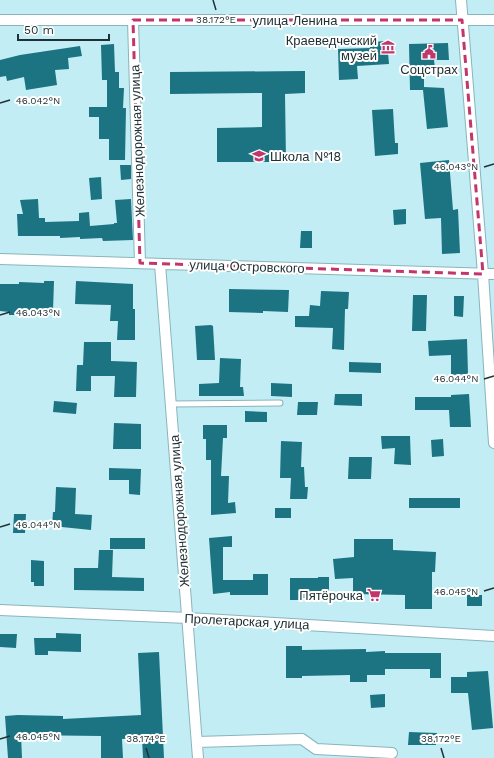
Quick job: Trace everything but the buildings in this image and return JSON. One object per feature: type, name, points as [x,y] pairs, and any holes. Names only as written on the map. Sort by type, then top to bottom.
[{"type":"street","points":[[461,0],[483,274],[494,442]]},
{"type":"street","name":"улица Ленина","points":[[0,20],[494,20]]},
{"type":"street","name":"Железнодорожная улица","points":[[133,20],[140,263]]},
{"type":"street","name":"улица Островского","points":[[0,259],[494,274]]},
{"type":"street","name":"Железнодорожная улица","points":[[160,264],[198,758]]},
{"type":"street","name":"Пролетарская улица","points":[[0,610],[188,618],[494,636]]},
{"type":"street","points":[[197,742],[302,739],[316,749],[392,753]]},
{"type":"lane","points":[[171,404],[280,403]]},
{"type":"highlighted area","points":[[133,20],[462,20],[483,274],[140,263]]},
{"type":"place","name":"Краеведческий музей","points":[[388,47]]},
{"type":"place","name":"Соцстрах","points":[[429,52]]},
{"type":"place","name":"Школа №18","points":[[259,156]]},
{"type":"place","name":"Пятёрочка","points":[[374,595]]}]
